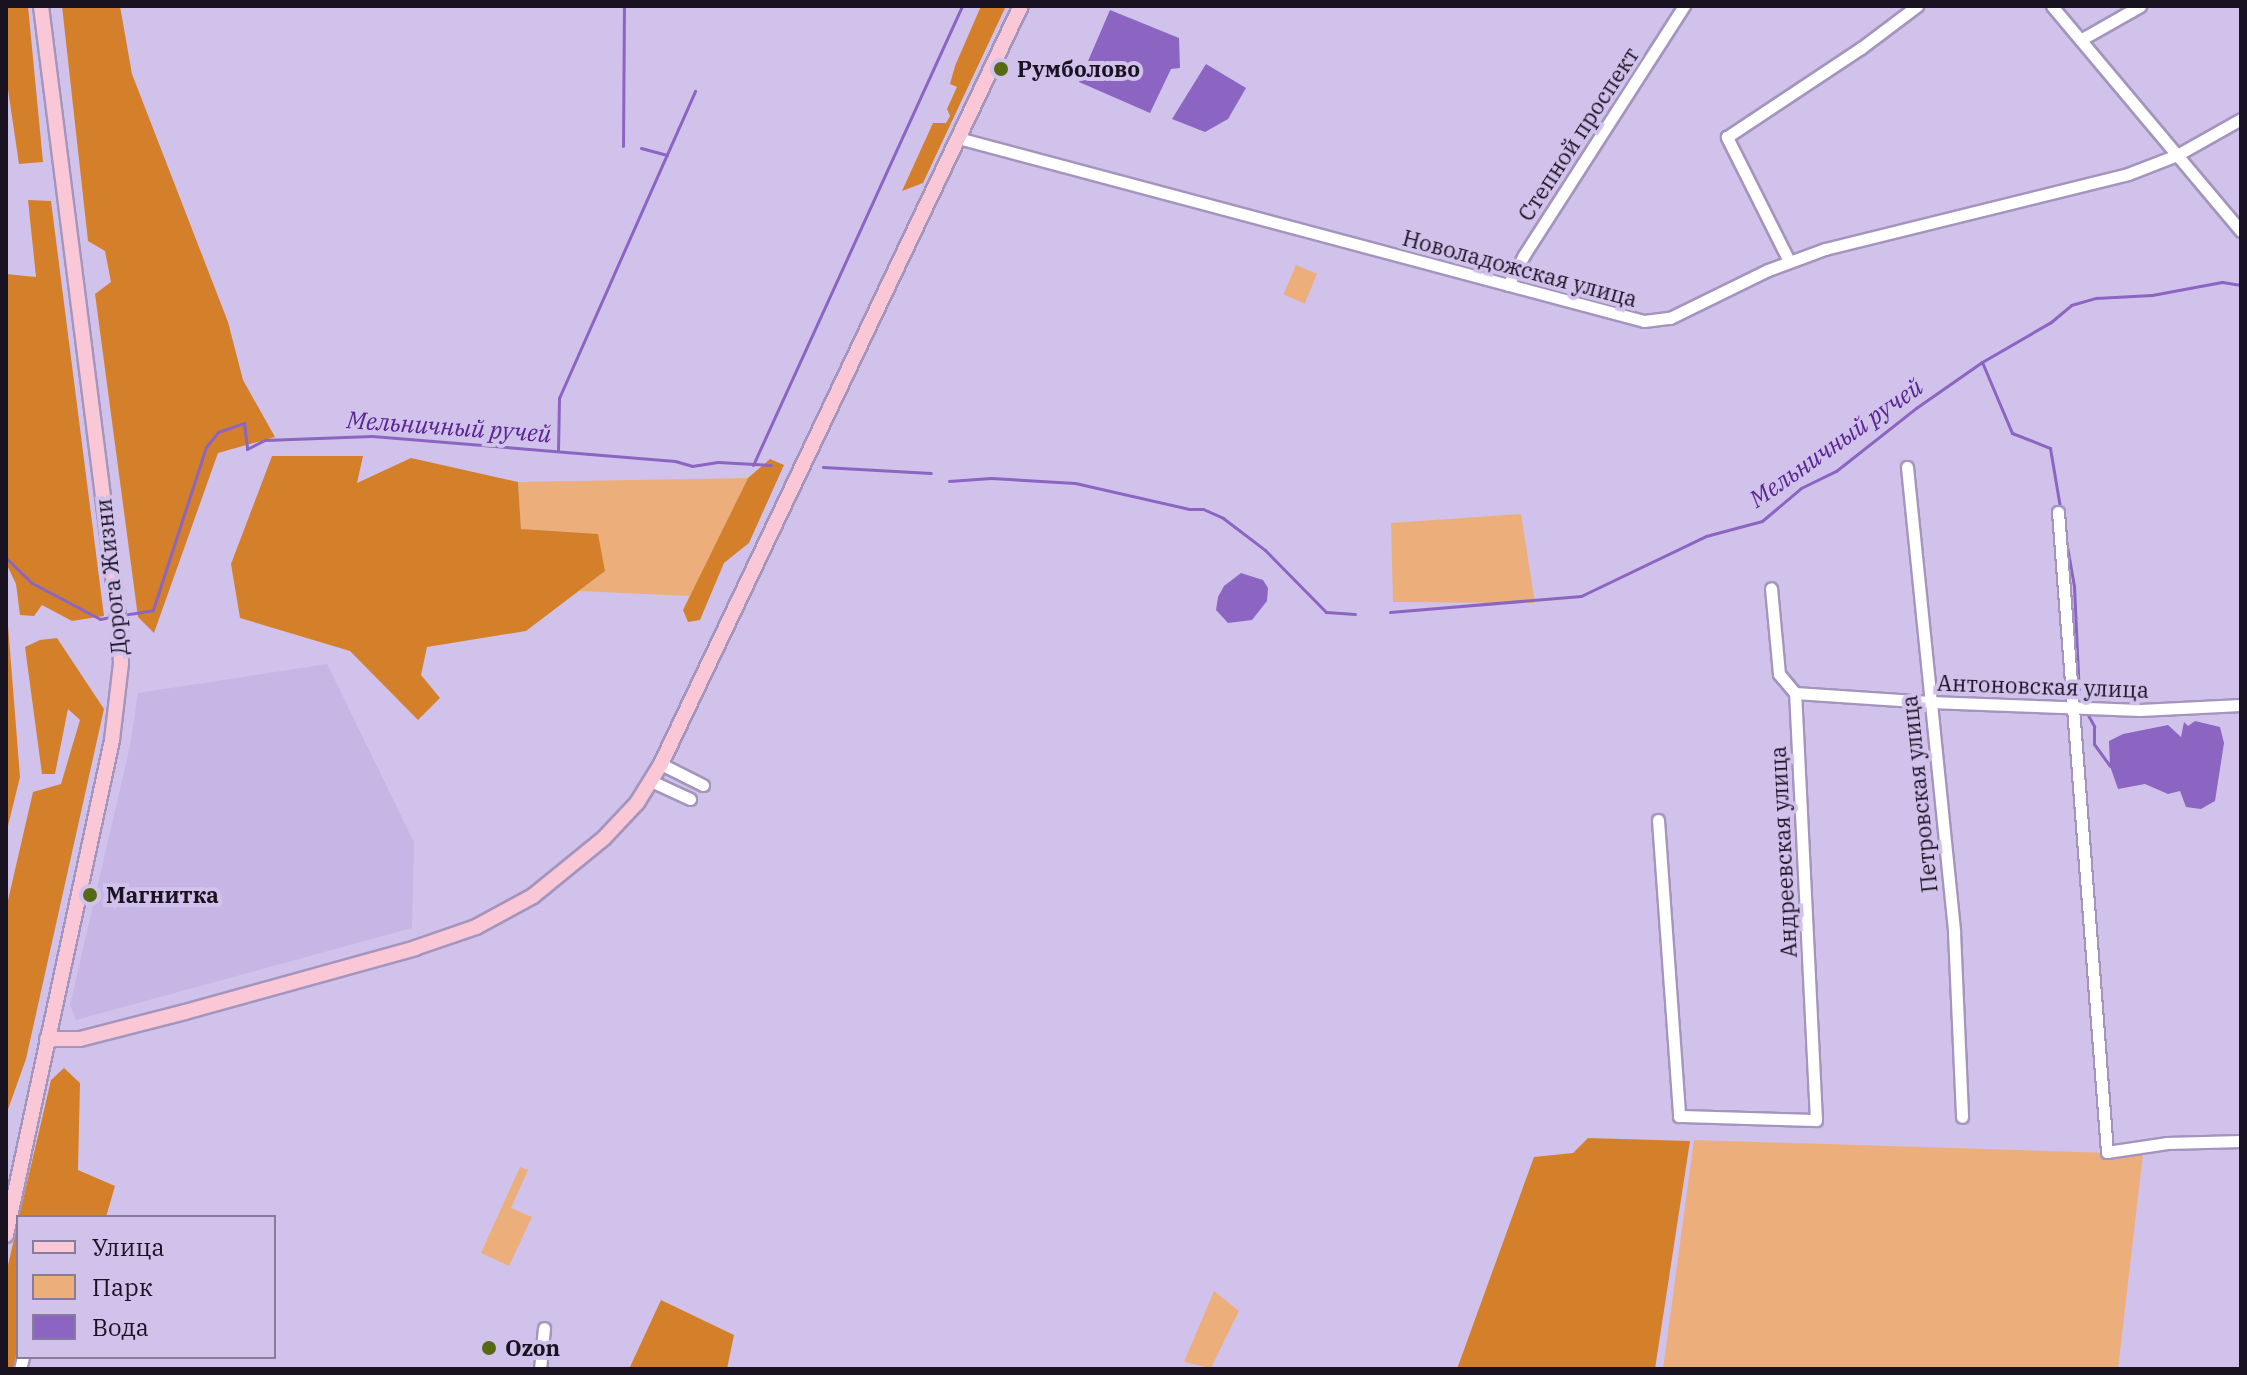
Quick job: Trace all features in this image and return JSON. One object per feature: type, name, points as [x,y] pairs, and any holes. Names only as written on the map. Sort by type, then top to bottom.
[{"type":"main road","name":"Дорога Жизни","points":[[6,1235],[112,740],[121,663],[119,623],[41,6]]},
{"type":"main road","points":[[47,1039],[89,1037],[415,948],[476,927],[533,896],[604,838],[651,781],[661,764],[1021,6]]},
{"type":"street","name":"Степной проспект","points":[[1508,285],[1524,255],[1684,6]]},
{"type":"street","points":[[1789,261],[1727,137],[1861,48],[1917,6]]},
{"type":"street","points":[[2052,6],[2241,231]]},
{"type":"street","points":[[2082,39],[2140,6]]},
{"type":"street","name":"Новоладожская улица","points":[[958,138],[1631,319],[1657,321],[1789,261],[1880,235],[2128,174],[2177,155],[2241,119]]},
{"type":"street","name":"Петровская улица","points":[[1907,467],[1954,932],[1962,1117]]},
{"type":"street","points":[[2058,512],[2107,1152],[2167,1143],[2241,1141]]},
{"type":"street","name":"Андреевская улица","points":[[1658,820],[1679,1116],[1816,1120],[1795,693],[1779,674],[1771,588]]},
{"type":"street","name":"Антоновская улица","points":[[1795,693],[2140,710],[2241,705]]},
{"type":"street","points":[[661,764],[703,785]]},
{"type":"street","points":[[651,781],[690,799]]},
{"type":"street","points":[[540,1369],[544,1328]]},
{"type":"shaded area","points":[[6,6],[28,6],[43,162],[19,164],[6,76]]},
{"type":"shaded area","points":[[62,6],[120,6],[132,74],[228,322],[243,380],[275,437],[218,453],[154,633],[138,617],[95,294],[111,282],[105,251],[88,241]]},
{"type":"shaded area","points":[[981,6],[1006,6],[923,183],[902,191],[933,123],[946,123],[950,116],[947,109],[957,87],[950,84],[955,66]]},
{"type":"shaded area","points":[[28,200],[51,201],[104,616],[72,621],[42,605],[34,616],[20,615],[16,584],[6,563],[6,274],[36,277]]},
{"type":"shaded area","points":[[272,456],[363,456],[357,483],[411,458],[518,482],[521,529],[598,534],[605,571],[526,631],[427,647],[421,675],[440,698],[418,720],[350,651],[240,618],[231,564]]},
{"type":"shaded area","points":[[770,459],[784,465],[749,543],[724,563],[700,620],[688,622],[683,610],[748,478]]},
{"type":"shaded area","points":[[6,600],[20,777],[6,834]]},
{"type":"shaded area","points":[[57,638],[104,709],[26,1059],[6,1115],[6,909],[33,792],[61,784],[80,720],[68,709],[55,774],[42,774],[25,647],[40,640]]},
{"type":"shaded area","points":[[327,664],[414,842],[412,928],[76,1020],[70,1005],[130,746],[138,693]]},
{"type":"shaded area","points":[[64,1068],[80,1083],[78,1170],[115,1186],[107,1215],[19,1215],[51,1080]]},
{"type":"shaded area","points":[[1588,1138],[1690,1141],[1655,1369],[1457,1369],[1534,1157],[1573,1153]]},
{"type":"shaded area","points":[[16,1231],[16,1356],[13,1369],[6,1369],[6,1274]]},
{"type":"shaded area","points":[[661,1300],[734,1335],[727,1369],[629,1369]]},
{"type":"green space","points":[[1296,265],[1317,274],[1305,303],[1283,294]]},
{"type":"green space","points":[[748,478],[690,596],[579,591],[605,571],[521,529],[518,482]]},
{"type":"green space","points":[[1521,514],[1535,603],[1393,602],[1391,523]]},
{"type":"green space","points":[[1694,1140],[2143,1154],[2118,1369],[1663,1369]]},
{"type":"green space","points":[[520,1167],[528,1170],[511,1208],[532,1217],[509,1266],[481,1253]]},
{"type":"green space","points":[[1214,1291],[1239,1311],[1211,1368],[1184,1362]]},
{"type":"water","points":[[1110,10],[1179,38],[1180,68],[1171,69],[1150,113],[1079,82]]},
{"type":"water","points":[[1206,64],[1246,88],[1228,119],[1205,132],[1172,119]]},
{"type":"water","points":[[1241,573],[1263,580],[1268,588],[1267,601],[1252,620],[1228,623],[1216,610],[1218,597],[1224,586]]},
{"type":"water","points":[[2195,721],[2220,727],[2224,743],[2215,801],[2201,809],[2186,807],[2180,791],[2168,794],[2145,784],[2118,789],[2110,766],[2109,741],[2123,734],[2168,725],[2181,737],[2184,722],[2188,726]]},
{"type":"waterway","points":[[623,146],[624,6]]},
{"type":"waterway","points":[[753,465],[962,6]]},
{"type":"waterway","points":[[558,451],[559,398],[695,91]]},
{"type":"waterway","points":[[641,148],[667,155]]},
{"type":"waterway","name":"Мельничный ручей","points":[[1390,612],[1581,596],[1706,536],[1762,521],[1801,488],[1836,471],[1916,408],[1982,362],[2051,322],[2071,305],[2096,298],[2152,295],[2222,282],[2241,285]]},
{"type":"waterway","points":[[1982,362],[2012,433],[2050,448],[2060,507]]},
{"type":"waterway","name":"Мельничный ручей","points":[[123,615],[153,610],[206,447],[218,432],[244,423],[247,449],[265,440],[372,436],[675,461],[692,466],[718,462],[771,465]]},
{"type":"waterway","name":"Мельничный ручей","points":[[823,467],[931,473]]},
{"type":"waterway","name":"Мельничный ручей","points":[[949,481],[991,478],[1075,483],[1189,509],[1203,509],[1223,518],[1265,550],[1326,612],[1355,614]]},
{"type":"waterway","points":[[2065,535],[2074,586],[2079,698]]},
{"type":"waterway","name":"Мельничный ручей","points":[[6,558],[32,583],[100,619],[115,616]]},
{"type":"waterway","points":[[2088,715],[2094,726],[2094,744],[2110,766]]},
{"type":"place","name":"Румболово","points":[[1001,69]]},
{"type":"place","name":"Магнитка","points":[[90,895]]},
{"type":"place","name":"Ozon","points":[[489,1348]]}]
